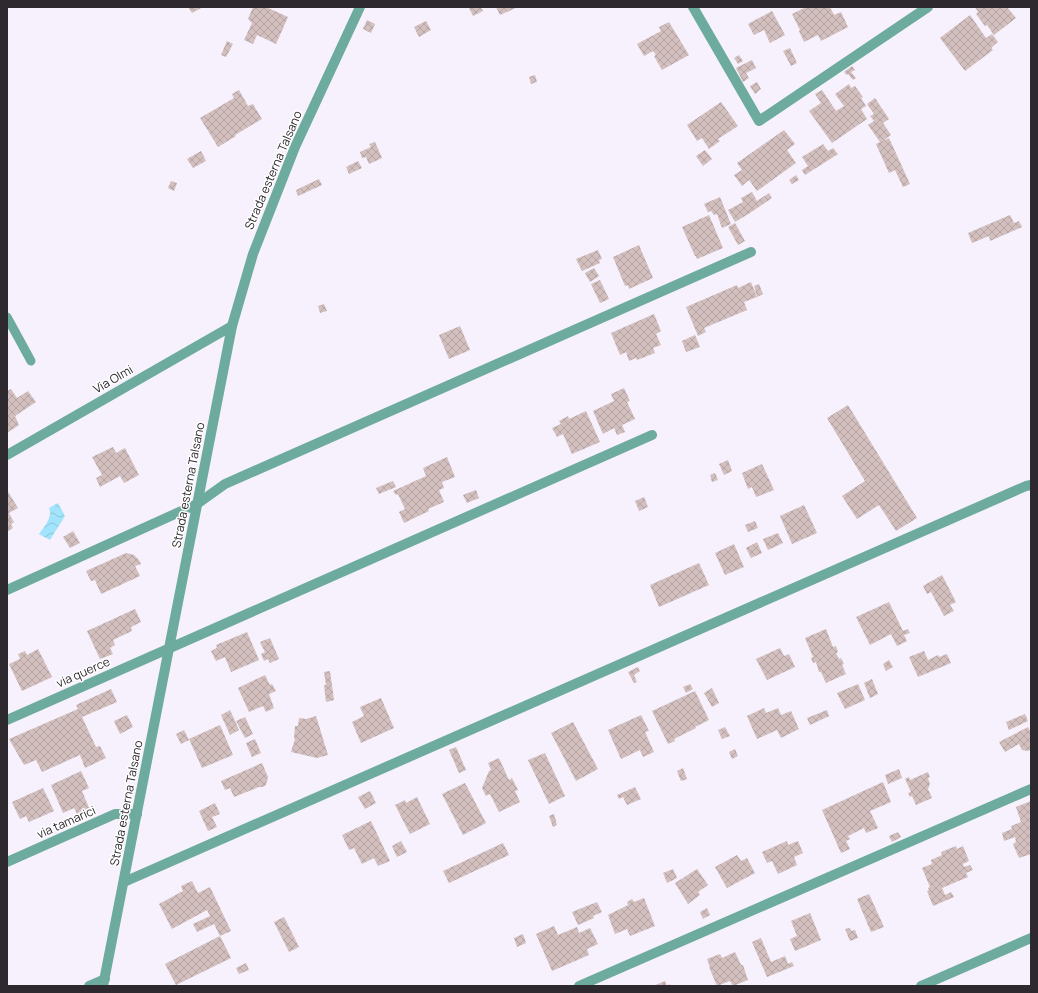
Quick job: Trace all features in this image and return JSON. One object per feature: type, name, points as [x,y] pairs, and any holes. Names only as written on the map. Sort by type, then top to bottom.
[{"type":"street","name":"Strada esterna Talsano","points":[[104,983],[232,326],[253,254],[292,155],[360,7]]},
{"type":"street","points":[[693,7],[758,121],[928,7]]},
{"type":"street","points":[[7,590],[197,504],[225,484],[751,252]]},
{"type":"street","name":"Via Olmi","points":[[7,454],[232,326]]},
{"type":"street","name":"via querce","points":[[7,720],[652,435]]},
{"type":"street","points":[[124,882],[1026,486],[1031,486]]},
{"type":"street","points":[[578,986],[1031,788]]},
{"type":"street","name":"via tamarici","points":[[7,862],[115,814],[137,814]]},
{"type":"street","points":[[921,986],[1031,938]]},
{"type":"street","points":[[90,986],[104,983]]},
{"type":"lane","points":[[7,317],[31,360]]},
{"type":"water","points":[[58,503],[65,516],[50,540],[39,534],[49,518],[49,508]]},
{"type":"building","points":[[188,7],[203,7],[192,13]]},
{"type":"building","points":[[253,7],[266,7],[288,17],[276,44],[257,35],[253,44],[244,40],[252,23],[248,19]]},
{"type":"building","points":[[481,7],[483,11],[473,16],[469,8]]},
{"type":"building","points":[[496,7],[518,7],[500,15]]},
{"type":"building","points":[[806,7],[830,7],[834,15],[841,12],[848,27],[821,41],[818,35],[804,42],[792,14]]},
{"type":"building","points":[[975,7],[1007,7],[1016,18],[994,35],[976,14],[978,12]]},
{"type":"building","points":[[772,11],[785,35],[770,43],[764,30],[754,35],[748,24]]},
{"type":"building","points":[[970,15],[986,38],[992,34],[998,42],[991,48],[993,50],[965,71],[940,38]]},
{"type":"building","points":[[367,20],[375,24],[371,33],[363,29]]},
{"type":"building","points":[[426,21],[431,30],[419,37],[414,27]]},
{"type":"building","points":[[669,22],[689,55],[662,70],[654,56],[656,55],[653,51],[644,56],[637,44],[661,31],[659,27]]},
{"type":"building","points":[[227,41],[233,44],[226,57],[221,55]]},
{"type":"building","points":[[790,48],[797,63],[791,66],[783,51]]},
{"type":"building","points":[[739,55],[743,61],[738,64],[734,58]]},
{"type":"building","points":[[752,60],[756,68],[746,73],[749,78],[743,82],[736,68]]},
{"type":"building","points":[[852,66],[855,70],[851,72],[856,78],[853,80],[844,72]]},
{"type":"building","points":[[535,75],[537,82],[531,84],[529,77]]},
{"type":"building","points":[[757,82],[761,89],[755,94],[750,86]]},
{"type":"building","points":[[849,84],[851,88],[855,86],[863,97],[861,98],[866,106],[861,109],[867,119],[832,143],[809,111],[821,103],[815,94],[822,90],[836,111],[844,106],[835,94]]},
{"type":"building","points":[[239,90],[248,106],[253,104],[262,119],[218,147],[200,118],[234,98],[232,94]]},
{"type":"building","points":[[875,98],[889,119],[883,123],[891,135],[882,141],[889,138],[910,184],[903,187],[895,170],[889,173],[876,144],[880,142],[868,125],[874,121],[870,116],[874,114],[867,104]]},
{"type":"building","points":[[721,102],[738,126],[718,139],[720,141],[709,149],[702,138],[697,141],[687,125]]},
{"type":"building","points":[[784,130],[795,144],[787,150],[796,163],[757,191],[749,180],[742,186],[734,175],[742,170],[737,163]]},
{"type":"building","points":[[375,142],[382,158],[369,164],[366,157],[362,158],[360,152],[371,147],[369,144]]},
{"type":"building","points":[[823,144],[828,151],[833,148],[838,154],[805,175],[802,170],[808,166],[802,157]]},
{"type":"building","points":[[705,150],[712,159],[703,166],[696,156]]},
{"type":"building","points":[[201,151],[206,161],[193,168],[187,159]]},
{"type":"building","points":[[358,161],[362,168],[349,174],[346,167]]},
{"type":"building","points":[[796,175],[799,180],[792,184],[789,180]]},
{"type":"building","points":[[319,179],[322,185],[298,196],[296,190]]},
{"type":"building","points":[[171,181],[177,183],[174,191],[168,188]]},
{"type":"building","points":[[752,192],[757,201],[769,193],[772,198],[735,222],[728,210],[743,202],[741,198]]},
{"type":"building","points":[[720,197],[731,224],[722,228],[717,214],[714,215],[711,211],[708,212],[704,204]]},
{"type":"building","points":[[709,215],[723,248],[697,259],[682,227]]},
{"type":"building","points":[[1010,215],[1014,223],[1019,221],[1022,227],[990,241],[989,236],[972,243],[968,233]]},
{"type":"building","points":[[735,223],[745,241],[738,245],[728,227]]},
{"type":"building","points":[[639,245],[653,278],[629,289],[628,285],[625,286],[613,257]]},
{"type":"building","points":[[598,250],[602,259],[599,260],[600,263],[582,271],[576,259]]},
{"type":"building","points":[[594,268],[599,276],[590,282],[585,273]]},
{"type":"building","points":[[600,280],[609,299],[600,303],[591,284]]},
{"type":"building","points":[[751,282],[757,297],[744,302],[747,310],[704,328],[706,332],[698,336],[686,307],[737,285],[738,288]]},
{"type":"building","points":[[759,284],[763,294],[757,297],[754,286]]},
{"type":"building","points":[[324,304],[327,311],[320,313],[318,306]]},
{"type":"building","points":[[654,314],[661,331],[656,334],[661,345],[653,348],[655,353],[637,360],[636,358],[629,361],[626,352],[620,355],[611,333]]},
{"type":"building","points":[[460,326],[470,350],[449,359],[439,335]]},
{"type":"building","points":[[695,335],[700,347],[686,352],[682,341]]},
{"type":"building","points":[[624,388],[630,401],[627,402],[635,419],[622,425],[625,432],[617,435],[614,428],[603,434],[593,411],[614,401],[611,394]]},
{"type":"building","points":[[11,389],[17,398],[28,391],[36,402],[15,416],[19,425],[7,433],[7,391]]},
{"type":"building","points":[[848,405],[917,518],[896,531],[879,505],[857,519],[842,496],[865,481],[827,418]]},
{"type":"building","points":[[586,411],[600,442],[572,454],[563,434],[557,437],[552,428],[561,424],[559,421],[568,416],[569,419]]},
{"type":"building","points":[[113,447],[116,453],[125,448],[139,475],[124,483],[120,476],[100,487],[96,478],[102,475],[92,457]]},
{"type":"building","points":[[447,457],[455,477],[442,482],[444,488],[439,490],[444,502],[428,509],[429,511],[404,523],[399,512],[405,509],[398,494],[396,495],[393,491],[426,476],[423,468]]},
{"type":"building","points":[[728,460],[732,471],[724,475],[719,464]]},
{"type":"building","points":[[762,464],[774,490],[756,497],[752,487],[748,489],[742,473]]},
{"type":"building","points":[[715,473],[718,480],[712,482],[710,475]]},
{"type":"building","points":[[393,481],[396,487],[379,494],[376,488]]},
{"type":"building","points":[[7,490],[18,508],[9,513],[14,522],[11,524],[13,528],[7,532]]},
{"type":"building","points":[[476,490],[479,498],[467,503],[463,495]]},
{"type":"building","points":[[644,497],[648,507],[639,511],[635,501]]},
{"type":"building","points":[[804,505],[817,533],[792,544],[780,516]]},
{"type":"building","points":[[755,521],[758,528],[748,532],[745,525]]},
{"type":"building","points":[[73,531],[80,543],[70,548],[63,537]]},
{"type":"building","points":[[778,533],[783,543],[768,550],[763,539]]},
{"type":"building","points":[[757,542],[762,553],[751,558],[746,548]]},
{"type":"building","points":[[734,544],[744,567],[725,575],[715,553]]},
{"type":"building","points":[[126,553],[134,555],[139,560],[141,564],[135,566],[140,576],[101,594],[95,580],[91,581],[86,571]]},
{"type":"building","points":[[699,563],[709,585],[659,607],[650,585]]},
{"type":"building","points":[[942,575],[956,602],[950,605],[954,611],[944,616],[931,592],[927,594],[923,586]]},
{"type":"building","points":[[889,602],[903,631],[908,629],[910,633],[904,635],[907,641],[897,646],[891,634],[870,645],[856,617]]},
{"type":"building","points":[[135,609],[141,622],[131,627],[132,631],[113,640],[115,645],[110,648],[113,654],[100,659],[87,631]]},
{"type":"building","points":[[826,629],[833,647],[836,646],[838,652],[836,653],[839,659],[841,658],[844,664],[842,665],[846,674],[826,683],[821,672],[819,672],[816,662],[813,663],[811,658],[813,657],[805,638]]},
{"type":"building","points":[[247,632],[259,660],[231,672],[225,657],[216,661],[211,651],[217,648],[216,645]]},
{"type":"building","points":[[270,638],[279,659],[270,663],[268,659],[264,661],[261,654],[265,652],[260,642]]},
{"type":"building","points":[[780,648],[784,656],[789,654],[795,667],[767,680],[756,659]]},
{"type":"building","points":[[38,649],[52,677],[22,691],[9,664],[20,659],[18,654],[25,651],[27,655]]},
{"type":"building","points":[[924,651],[928,660],[938,655],[939,657],[947,654],[951,663],[918,677],[909,657]]},
{"type":"building","points":[[889,660],[893,667],[886,671],[883,664]]},
{"type":"building","points":[[638,667],[640,671],[634,675],[637,682],[634,683],[628,672]]},
{"type":"building","points":[[330,671],[334,700],[326,702],[324,672]]},
{"type":"building","points":[[265,675],[270,685],[272,684],[276,691],[269,694],[274,708],[266,712],[263,706],[249,712],[238,688]]},
{"type":"building","points":[[872,679],[878,694],[870,698],[864,683]]},
{"type":"building","points":[[690,684],[693,689],[686,693],[683,687]]},
{"type":"building","points":[[858,684],[865,700],[845,709],[837,693]]},
{"type":"building","points":[[712,688],[719,703],[712,707],[704,693]]},
{"type":"building","points":[[111,689],[117,702],[82,717],[96,747],[100,746],[106,758],[85,768],[80,755],[42,772],[36,760],[24,765],[9,739],[78,709],[76,705]]},
{"type":"building","points":[[695,691],[709,720],[674,739],[675,741],[668,744],[652,711]]},
{"type":"building","points":[[381,698],[394,728],[361,743],[352,722],[364,716],[360,707]]},
{"type":"building","points":[[764,708],[766,713],[778,708],[781,715],[791,711],[799,729],[781,738],[777,730],[757,739],[747,716]]},
{"type":"building","points":[[230,710],[239,730],[230,735],[221,715]]},
{"type":"building","points":[[827,710],[829,716],[810,725],[807,718]]},
{"type":"building","points":[[1025,714],[1028,721],[1009,730],[1006,722]]},
{"type":"building","points":[[127,715],[133,727],[120,734],[114,721]]},
{"type":"building","points":[[641,715],[649,731],[645,732],[654,752],[643,757],[640,750],[621,759],[608,730]]},
{"type":"building","points":[[316,716],[328,755],[317,758],[291,752],[295,739],[295,726],[298,726],[299,718],[306,719]]},
{"type":"building","points":[[245,717],[253,734],[245,738],[236,721]]},
{"type":"building","points":[[573,722],[598,769],[576,781],[551,733]]},
{"type":"building","points":[[220,725],[233,755],[202,768],[189,739]]},
{"type":"building","points":[[725,727],[730,736],[722,739],[718,730]]},
{"type":"building","points":[[1028,727],[1031,733],[1031,749],[1028,751],[1022,750],[1019,744],[1005,752],[999,742]]},
{"type":"building","points":[[184,730],[189,740],[181,744],[176,734]]},
{"type":"building","points":[[255,739],[261,753],[252,757],[246,743]]},
{"type":"building","points":[[456,747],[466,770],[459,773],[449,750]]},
{"type":"building","points":[[735,749],[738,756],[732,759],[729,752]]},
{"type":"building","points":[[545,753],[565,796],[549,804],[528,760]]},
{"type":"building","points":[[499,758],[509,780],[512,778],[518,790],[515,791],[520,802],[499,812],[490,794],[486,796],[482,788],[489,771],[491,770],[488,763]]},
{"type":"building","points":[[262,763],[268,777],[266,785],[234,797],[230,788],[225,790],[221,781]]},
{"type":"building","points":[[683,768],[687,779],[681,781],[677,771]]},
{"type":"building","points":[[899,769],[902,778],[888,784],[885,775]]},
{"type":"building","points":[[81,771],[89,788],[82,791],[89,808],[77,814],[74,808],[63,813],[51,785]]},
{"type":"building","points":[[928,772],[930,784],[928,789],[932,798],[916,805],[912,796],[910,797],[908,793],[911,792],[905,779],[909,777],[910,780]]},
{"type":"building","points":[[883,782],[891,802],[870,811],[878,828],[866,833],[864,828],[848,836],[850,839],[846,841],[850,849],[841,853],[822,810]]},
{"type":"building","points":[[465,783],[486,823],[463,835],[442,794]]},
{"type":"building","points":[[635,787],[641,799],[627,805],[623,797],[619,799],[617,795]]},
{"type":"building","points":[[43,788],[54,811],[29,822],[26,816],[20,819],[12,802]]},
{"type":"building","points":[[370,791],[376,803],[365,809],[358,797]]},
{"type":"building","points":[[417,797],[430,824],[410,834],[395,805],[405,800],[406,803]]},
{"type":"building","points":[[1031,801],[1031,854],[1019,858],[1013,844],[1016,842],[1015,837],[1004,841],[1002,833],[1012,829],[1011,826],[1021,822],[1016,807]]},
{"type":"building","points":[[215,803],[220,814],[212,817],[217,827],[208,831],[199,811]]},
{"type":"building","points":[[554,814],[557,825],[553,827],[549,816]]},
{"type":"building","points":[[371,821],[390,861],[378,866],[374,858],[362,864],[354,848],[349,850],[342,835]]},
{"type":"building","points":[[898,832],[901,837],[892,842],[889,836]]},
{"type":"building","points":[[401,841],[407,852],[397,857],[392,846]]},
{"type":"building","points":[[787,841],[788,845],[798,841],[803,853],[794,857],[797,865],[778,874],[772,861],[767,863],[762,852]]},
{"type":"building","points":[[503,843],[509,855],[449,883],[443,871]]},
{"type":"building","points":[[956,846],[957,849],[963,846],[969,861],[963,864],[964,867],[970,865],[973,870],[966,873],[968,877],[942,888],[945,895],[951,892],[954,897],[933,906],[927,891],[930,887],[922,868],[932,864],[931,860],[942,855],[941,852]]},
{"type":"building","points":[[737,855],[741,861],[747,858],[755,873],[727,888],[715,867]]},
{"type":"building","points":[[673,869],[677,878],[667,883],[663,873]]},
{"type":"building","points":[[697,869],[708,885],[698,892],[700,895],[688,904],[675,883]]},
{"type":"building","points":[[192,881],[198,893],[210,887],[231,931],[220,936],[214,924],[197,932],[193,924],[210,916],[207,910],[172,929],[159,904],[183,891],[181,886]]},
{"type":"building","points":[[869,894],[884,927],[871,932],[857,899]]},
{"type":"building","points":[[644,898],[655,926],[630,936],[627,929],[615,934],[608,915],[628,905],[627,902],[632,899],[634,902]]},
{"type":"building","points":[[597,902],[602,912],[593,916],[594,918],[578,925],[572,912]]},
{"type":"building","points":[[707,908],[710,915],[703,919],[700,912]]},
{"type":"building","points":[[810,913],[821,940],[795,951],[790,939],[797,936],[791,921]]},
{"type":"building","points":[[284,917],[299,947],[289,952],[274,922]]},
{"type":"building","points":[[554,926],[558,935],[577,927],[579,933],[590,928],[598,944],[587,949],[589,955],[552,971],[536,934]]},
{"type":"building","points":[[850,928],[851,931],[855,930],[858,938],[850,941],[845,929]]},
{"type":"building","points":[[523,934],[526,943],[517,947],[514,938]]},
{"type":"building","points":[[220,936],[231,958],[176,985],[165,964]]},
{"type":"building","points":[[761,938],[771,962],[785,956],[788,964],[792,962],[794,966],[767,977],[752,942]]},
{"type":"building","points":[[735,952],[741,965],[743,965],[748,980],[733,986],[730,981],[717,986],[707,959],[720,954],[722,958]]},
{"type":"building","points":[[246,963],[249,970],[239,974],[236,968]]},
{"type":"building","points":[[665,981],[667,986],[653,986]]}]
